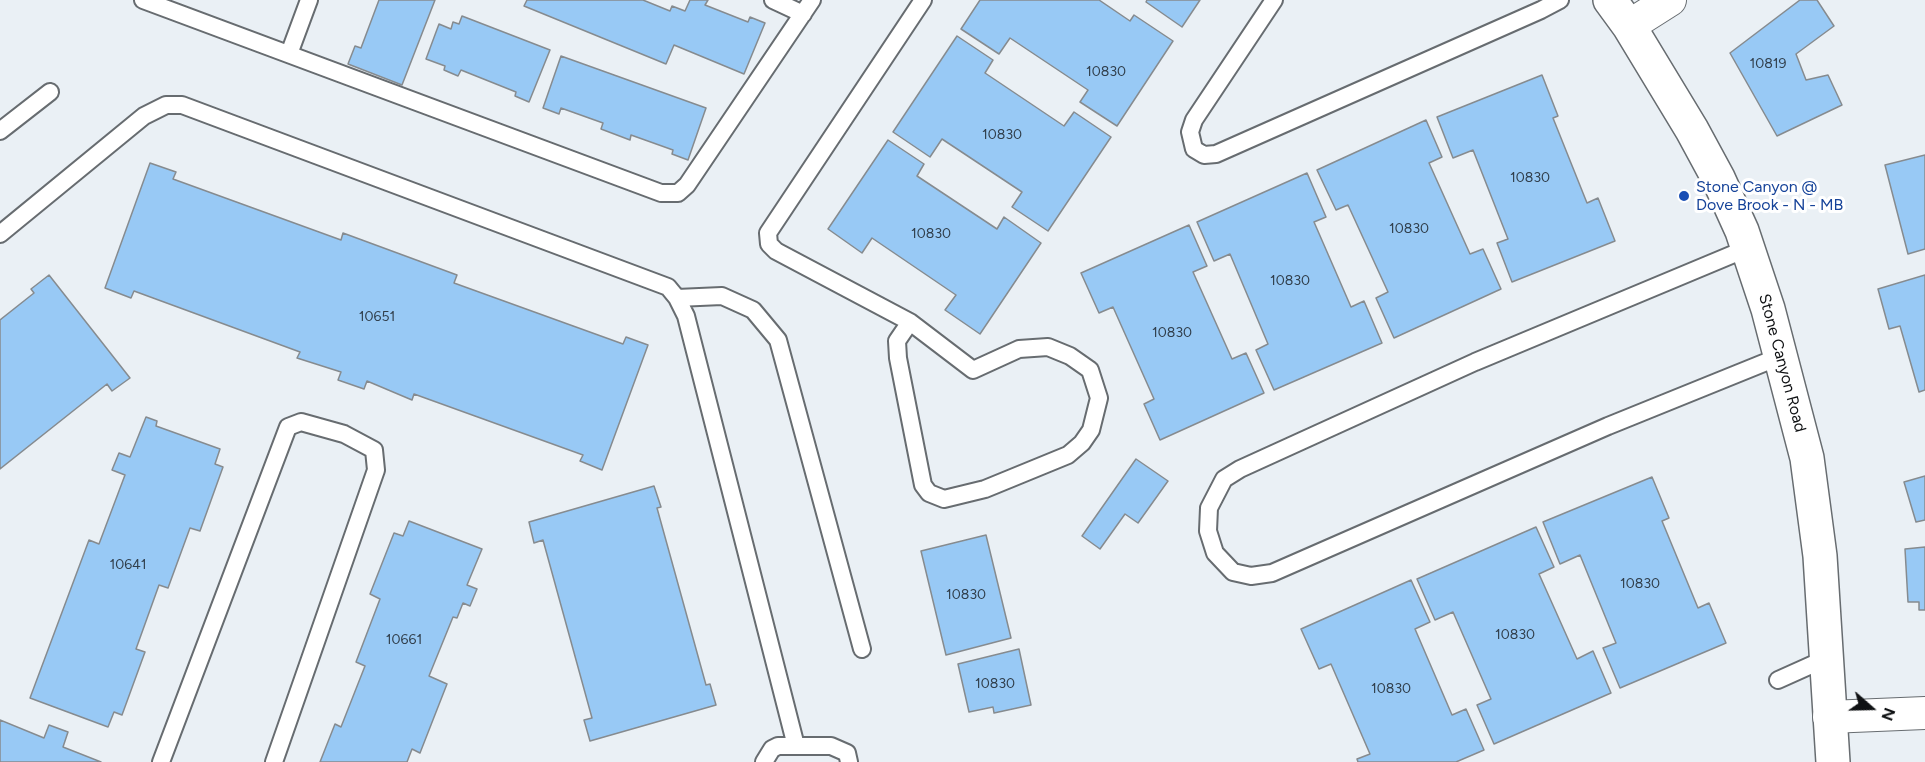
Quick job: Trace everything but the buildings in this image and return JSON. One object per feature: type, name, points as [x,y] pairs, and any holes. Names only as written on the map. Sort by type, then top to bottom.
[{"type":"street","name":"Stone Canyon Road","points":[[1611,0],[1692,130],[1718,178],[1748,248],[1781,356],[1807,458],[1820,556],[1833,762]]},
{"type":"street","points":[[1629,26],[1670,0]]},
{"type":"street","points":[[1829,717],[1925,713]]},
{"type":"lane","points":[[143,0],[661,193],[678,193],[687,185],[807,7],[773,0]]},
{"type":"lane","points":[[289,54],[309,0]]},
{"type":"lane","points":[[910,322],[897,341],[898,358],[916,461],[923,485],[929,493],[945,499],[985,489],[1068,455],[1082,443],[1091,430],[1099,398],[1096,384],[1090,370],[1070,356],[1048,347],[1018,349],[974,370],[910,322],[776,251],[769,244],[768,233],[922,0]]},
{"type":"lane","points":[[1274,0],[1194,120],[1190,132],[1194,149],[1204,155],[1216,154],[1560,0]]},
{"type":"lane","points":[[0,131],[50,92]]},
{"type":"lane","points":[[0,234],[144,116],[166,105],[182,105],[668,287],[677,298],[686,316],[796,746]]},
{"type":"lane","points":[[1748,248],[1476,362],[1240,469],[1224,479],[1209,508],[1208,531],[1215,553],[1233,572],[1251,576],[1272,573],[1608,426],[1781,356]]},
{"type":"lane","points":[[677,298],[722,296],[753,310],[778,340],[862,649]]},
{"type":"lane","points":[[160,762],[288,428],[302,422],[344,434],[374,450],[376,470],[274,762]]},
{"type":"lane","points":[[1778,680],[1827,658]]},
{"type":"lane","points":[[764,762],[772,749],[778,746],[831,746],[847,753],[849,762]]},
{"type":"place","name":"Stone Canyon @ Dove Brook - N - MB","points":[[1684,196]]}]
